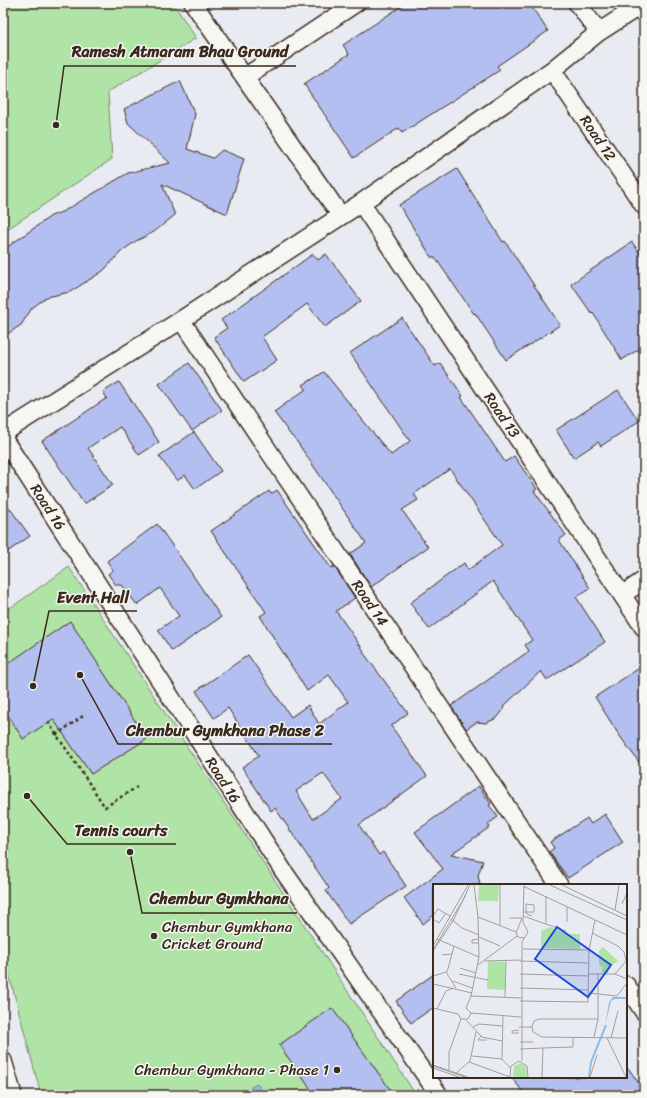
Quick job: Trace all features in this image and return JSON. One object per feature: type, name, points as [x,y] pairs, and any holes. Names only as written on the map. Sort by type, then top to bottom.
[{"type":"street","points":[[193,3],[341,216]]},
{"type":"street","points":[[245,77],[356,3]]},
{"type":"street","points":[[577,3],[599,32]]},
{"type":"street","points":[[3,433],[361,203],[552,70],[599,32],[644,3]]},
{"type":"street","name":"Road 12","points":[[552,70],[644,206]]},
{"type":"street","name":"Road 13","points":[[361,203],[644,628]]},
{"type":"street","name":"Road 14","points":[[181,320],[558,884]]},
{"type":"street","name":"Road 16","points":[[3,438],[284,872],[439,1095]]},
{"type":"street","points":[[622,595],[643,582]]},
{"type":"street","points":[[627,986],[644,1012]]},
{"type":"street","points":[[3,1061],[13,1095]]},
{"type":"path","points":[[56,735],[83,716]]},
{"type":"path","points":[[48,722],[105,807],[137,786]]},
{"type":"green space","points":[[3,3],[42,3],[48,7],[54,3],[173,3],[196,38],[108,92],[112,159],[3,232]]},
{"type":"green space","points":[[69,567],[416,1095],[41,1095],[3,952],[3,613]]},
{"type":"water","points":[[257,1083],[265,1095],[241,1095]]},
{"type":"building","points":[[406,3],[529,3],[548,31],[497,66],[500,70],[402,133],[399,128],[354,158],[304,84],[349,54],[343,45]]},
{"type":"building","points":[[180,81],[195,114],[187,149],[213,158],[222,150],[244,159],[227,214],[162,184],[175,215],[154,232],[136,241],[122,251],[103,271],[70,292],[47,297],[32,308],[21,325],[3,337],[3,250],[51,216],[64,211],[128,173],[170,163],[128,123],[124,109]]},
{"type":"building","points":[[457,169],[503,242],[505,241],[560,325],[506,360],[475,313],[474,314],[434,256],[432,258],[399,205]]},
{"type":"building","points":[[632,242],[644,259],[644,346],[622,360],[593,313],[592,314],[571,284]]},
{"type":"building","points":[[313,254],[318,260],[326,254],[361,301],[325,327],[307,304],[262,337],[277,360],[244,382],[214,337],[227,328],[221,320]]},
{"type":"building","points":[[402,318],[435,366],[440,363],[505,462],[514,456],[537,489],[534,491],[566,535],[559,540],[590,588],[576,597],[605,642],[547,680],[541,671],[504,706],[502,712],[497,718],[486,723],[477,722],[466,729],[451,706],[529,651],[525,645],[532,640],[493,581],[429,629],[410,603],[464,563],[468,570],[502,545],[450,469],[414,494],[418,500],[402,510],[428,547],[371,587],[350,554],[366,543],[293,436],[292,437],[274,412],[306,389],[303,385],[324,372],[391,455],[410,441],[350,353]]},
{"type":"building","points":[[189,363],[222,410],[192,431],[159,384]]},
{"type":"building","points":[[119,382],[159,442],[139,455],[120,427],[88,448],[113,485],[84,504],[42,441],[107,398],[103,392]]},
{"type":"building","points":[[618,390],[639,421],[601,446],[598,442],[574,458],[556,430]]},
{"type":"building","points":[[194,432],[221,471],[195,489],[185,475],[177,481],[159,456]]},
{"type":"building","points":[[277,490],[331,568],[334,566],[355,598],[336,611],[364,651],[363,652],[408,713],[391,726],[427,776],[359,825],[379,855],[383,852],[406,886],[349,924],[326,891],[329,888],[275,808],[271,811],[242,767],[259,756],[228,708],[214,718],[196,691],[248,655],[291,717],[308,705],[319,724],[348,702],[329,675],[307,691],[260,616],[266,612],[211,531],[269,491],[271,494]],"holes":[[[323,773],[342,799],[313,819],[296,791]]]},
{"type":"building","points":[[3,499],[30,536],[3,555]]},
{"type":"building","points":[[157,524],[221,617],[172,651],[158,630],[179,616],[160,588],[137,605],[122,585],[116,585],[108,574],[113,570],[107,561]]},
{"type":"building","points":[[70,621],[147,739],[91,774],[53,719],[23,739],[3,708],[3,667]]},
{"type":"building","points":[[644,665],[644,769],[619,735],[595,697]]},
{"type":"building","points":[[479,786],[491,804],[489,805],[498,817],[488,824],[490,827],[451,854],[483,861],[478,875],[480,884],[433,884],[433,916],[423,924],[404,898],[443,869],[415,832]]},
{"type":"building","points":[[605,814],[623,842],[568,878],[549,852],[554,848],[550,842],[587,818],[591,824]]},
{"type":"building","points":[[433,975],[433,1008],[411,1023],[396,1001]]},
{"type":"building","name":"Chembur Gymkhana - Phase 1","points":[[332,1008],[394,1095],[315,1095],[279,1045]]},
{"type":"building","points":[[629,1069],[644,1091],[644,1095],[528,1095],[524,1093],[512,1078],[627,1078],[627,1070]]},
{"type":"place","name":"Ramesh Atmaram Bhau Ground","points":[[56,125]]},
{"type":"place","name":"Chembur Gymkhana Phase 2","points":[[80,675]]},
{"type":"place","name":"Event Hall","points":[[33,686]]},
{"type":"place","name":"Tennis courts","points":[[27,796]]},
{"type":"place","name":"Chembur Gymkhana","points":[[130,852]]},
{"type":"place","name":"Chembur Gymkhana Cricket Ground","points":[[154,936]]},
{"type":"place","name":"Chembur Gymkhana - Phase 1","points":[[337,1070]]}]
